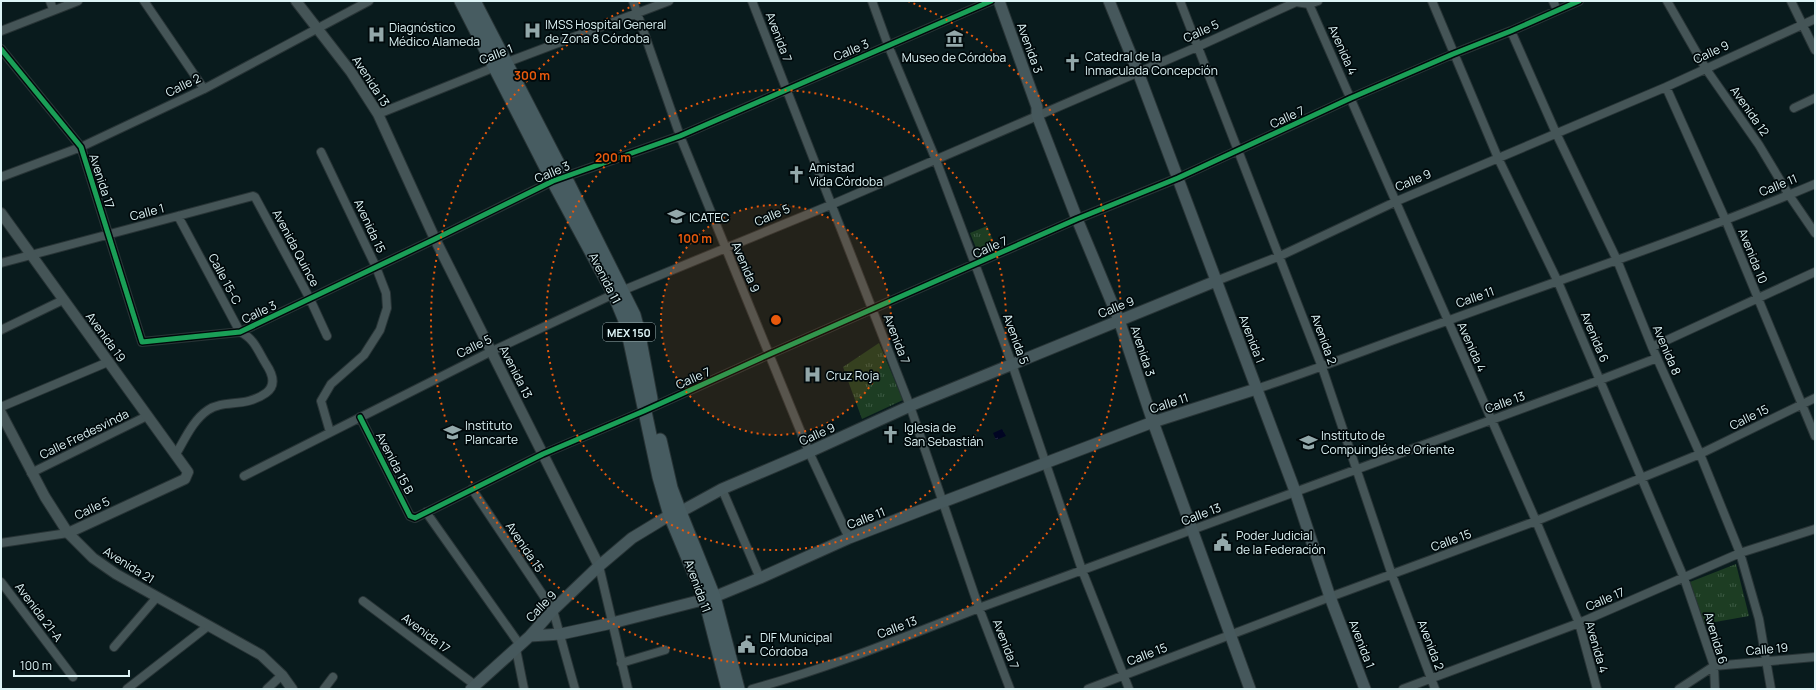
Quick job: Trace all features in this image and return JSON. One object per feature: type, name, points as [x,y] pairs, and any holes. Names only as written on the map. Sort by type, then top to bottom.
[{"type":"main road","name":"Avenida 11","points":[[462,1],[565,176],[619,292]]},
{"type":"main road","name":"Avenida 11","points":[[474,1],[500,65],[553,181],[634,315],[638,330],[648,409],[671,488],[675,514],[709,598],[738,689]]},
{"type":"main road","name":"Avenida 3","points":[[999,1],[1037,107],[1037,115],[1077,219],[1120,320],[1153,422],[1250,689]]},
{"type":"main road","name":"Avenida 1","points":[[1109,1],[1138,72],[1295,491],[1330,597],[1365,689]]},
{"type":"main road","name":"Calle 9","points":[[474,687],[530,636],[553,610],[599,566],[632,538],[675,514],[722,489],[809,452],[910,406],[1216,281]]},
{"type":"main road","name":"Calle 11","points":[[530,636],[561,634],[612,623],[709,598],[760,578],[849,538],[1153,422],[1256,388]]},
{"type":"main road","name":"Avenida 11","points":[[709,598],[728,689]]},
{"type":"street","points":[[50,1],[54,10]]},
{"type":"street","points":[[1,31],[78,1]]},
{"type":"street","points":[[144,1],[204,89]]},
{"type":"street","name":"Avenida 13","points":[[296,1],[351,72],[378,114],[435,239],[490,352],[599,566],[628,689]]},
{"type":"street","name":"Calle 2","points":[[1,177],[81,147],[204,89],[368,1]]},
{"type":"street","name":"Avenida 9","points":[[633,1],[680,136],[809,452],[849,538]]},
{"type":"street","name":"Calle 1","points":[[378,114],[500,65],[669,1]]},
{"type":"street","name":"Avenida 7","points":[[752,1],[910,406],[979,608],[1010,689]]},
{"type":"street","name":"Avenida 5","points":[[872,1],[888,45],[936,160],[975,264],[1012,364],[1082,570],[1129,689]]},
{"type":"street","name":"Calle 3","points":[[142,342],[240,332],[553,181],[680,136],[992,1]]},
{"type":"street","name":"Avenida 2","points":[[1180,1],[1322,367],[1355,469],[1392,575],[1435,689]]},
{"type":"street","name":"Calle 5","points":[[244,476],[490,352],[619,292],[726,249],[936,160],[1197,47],[1296,2],[1318,1]]},
{"type":"street","name":"Avenida 6","points":[[1432,1],[1498,158],[1558,282],[1684,578],[1714,666],[1715,689]]},
{"type":"street","points":[[1553,1],[1557,10]]},
{"type":"street","name":"Calle 7","points":[[412,517],[426,512],[543,454],[1077,219],[1178,178],[1351,98],[1453,54],[1512,31],[1579,1]]},
{"type":"street","name":"Avenida 12","points":[[1668,1],[1706,69],[1759,145],[1789,195],[1815,233]]},
{"type":"street","points":[[1790,1],[1815,50]]},
{"type":"street","name":"Avenida 4","points":[[1305,2],[1351,98],[1536,521],[1579,623],[1597,689]]},
{"type":"street","name":"Calle 9","points":[[1216,281],[1280,256],[1397,202],[1666,87],[1815,19]]},
{"type":"street","name":"Avenida 8","points":[[1512,31],[1556,134],[1617,260],[1652,347],[1700,454],[1740,553],[1760,619],[1771,689]]},
{"type":"street","name":"Avenida 17","points":[[1,49],[81,147],[142,342]]},
{"type":"street","name":"Avenida 10","points":[[1666,87],[1726,221],[1757,300],[1815,436]]},
{"type":"street","points":[[1794,108],[1815,98]]},
{"type":"street","name":"Avenida 15","points":[[321,152],[376,267],[386,293],[387,308],[380,330],[364,355],[331,384],[321,401],[330,432]]},
{"type":"street","name":"Calle 11","points":[[1256,388],[1322,367],[1447,320],[1558,282],[1726,221],[1815,184]]},
{"type":"street","name":"Calle 1","points":[[1,264],[32,254],[252,196]]},
{"type":"street","name":"Avenida Quince","points":[[252,196],[256,197],[310,299],[327,336]]},
{"type":"street","name":"Avenida 19","points":[[1,213],[176,454],[188,472],[187,476]]},
{"type":"street","name":"Calle 15-C","points":[[176,454],[198,418],[209,409],[216,406],[257,400],[270,390],[272,384],[272,374],[249,336],[240,332],[178,216]]},
{"type":"street","points":[[1652,347],[1815,272]]},
{"type":"street","points":[[1,330],[63,300]]},
{"type":"street","name":"Calle 13","points":[[752,689],[796,676],[883,645],[979,608],[1657,358]]},
{"type":"street","points":[[1,407],[108,362]]},
{"type":"street","name":"Calle 15","points":[[1088,689],[1536,521],[1642,479],[1700,454],[1815,398]]},
{"type":"street","name":"Avenida 21","points":[[1,413],[31,473],[68,533],[93,558],[116,574],[260,655],[282,675],[292,689]]},
{"type":"street","name":"Calle Fredesvinda","points":[[31,473],[147,416]]},
{"type":"street","name":"Avenida 15 B","points":[[360,417],[410,516],[412,517]]},
{"type":"street","name":"Calle 5","points":[[1,544],[68,533],[185,479],[187,476]]},
{"type":"street","name":"Avenida 15","points":[[472,489],[553,610],[561,634],[574,689]]},
{"type":"street","points":[[722,489],[760,578]]},
{"type":"street","points":[[426,512],[518,647],[524,689]]},
{"type":"street","name":"Calle 17","points":[[1403,689],[1579,623],[1740,553],[1815,529]]},
{"type":"street","name":"Avenida 21-A","points":[[1,582],[73,677]]},
{"type":"street","points":[[114,647],[157,597]]},
{"type":"street","name":"Avenida 17","points":[[363,601],[474,687]]},
{"type":"street","points":[[126,689],[208,626]]},
{"type":"street","points":[[621,663],[665,650]]},
{"type":"street","name":"Calle 19","points":[[1679,689],[1714,666],[1815,657]]},
{"type":"street","points":[[267,689],[282,675]]},
{"type":"street","points":[[324,689],[333,677]]},
{"type":"green space","points":[[987,226],[996,248],[979,255],[970,233]]},
{"type":"green space","points":[[879,343],[903,400],[862,419],[843,367]]},
{"type":"green space","points":[[1736,564],[1749,616],[1704,624],[1690,582]]},
{"type":"water","points":[[1002,429],[1006,436],[996,440],[993,433]]},
{"type":"cycle path","points":[[1,49],[81,147],[142,342],[240,332],[553,181],[680,136],[991,1]]},
{"type":"cycle path","points":[[360,417],[410,516],[415,518],[543,454],[644,411],[1077,219],[1178,178],[1351,98],[1579,1]]},
{"type":"place","name":"IMSS Hospital General de Zona 8 Córdoba","points":[[532,31]]},
{"type":"place","name":"Diagnóstico Médico Alameda","points":[[376,34]]},
{"type":"place","name":"Museo de Córdoba","points":[[954,38]]},
{"type":"place","name":"Catedral de la Inmaculada Concepción","points":[[1072,63]]},
{"type":"place","name":"Amistad Vida Córdoba","points":[[796,174]]},
{"type":"place","name":"ICATEC","points":[[676,217]]},
{"type":"place","name":"Cruz Roja","points":[[813,375]]},
{"type":"place","name":"Instituto Plancarte","points":[[452,432]]},
{"type":"place","name":"Iglesia de San Sebastián","points":[[891,434]]},
{"type":"place","name":"Instituto de Compuinglés de Oriente","points":[[1308,442]]},
{"type":"place","name":"Poder Judicial de la Federación","points":[[1223,542]]},
{"type":"place","name":"DIF Municipal Córdoba","points":[[747,644]]}]
